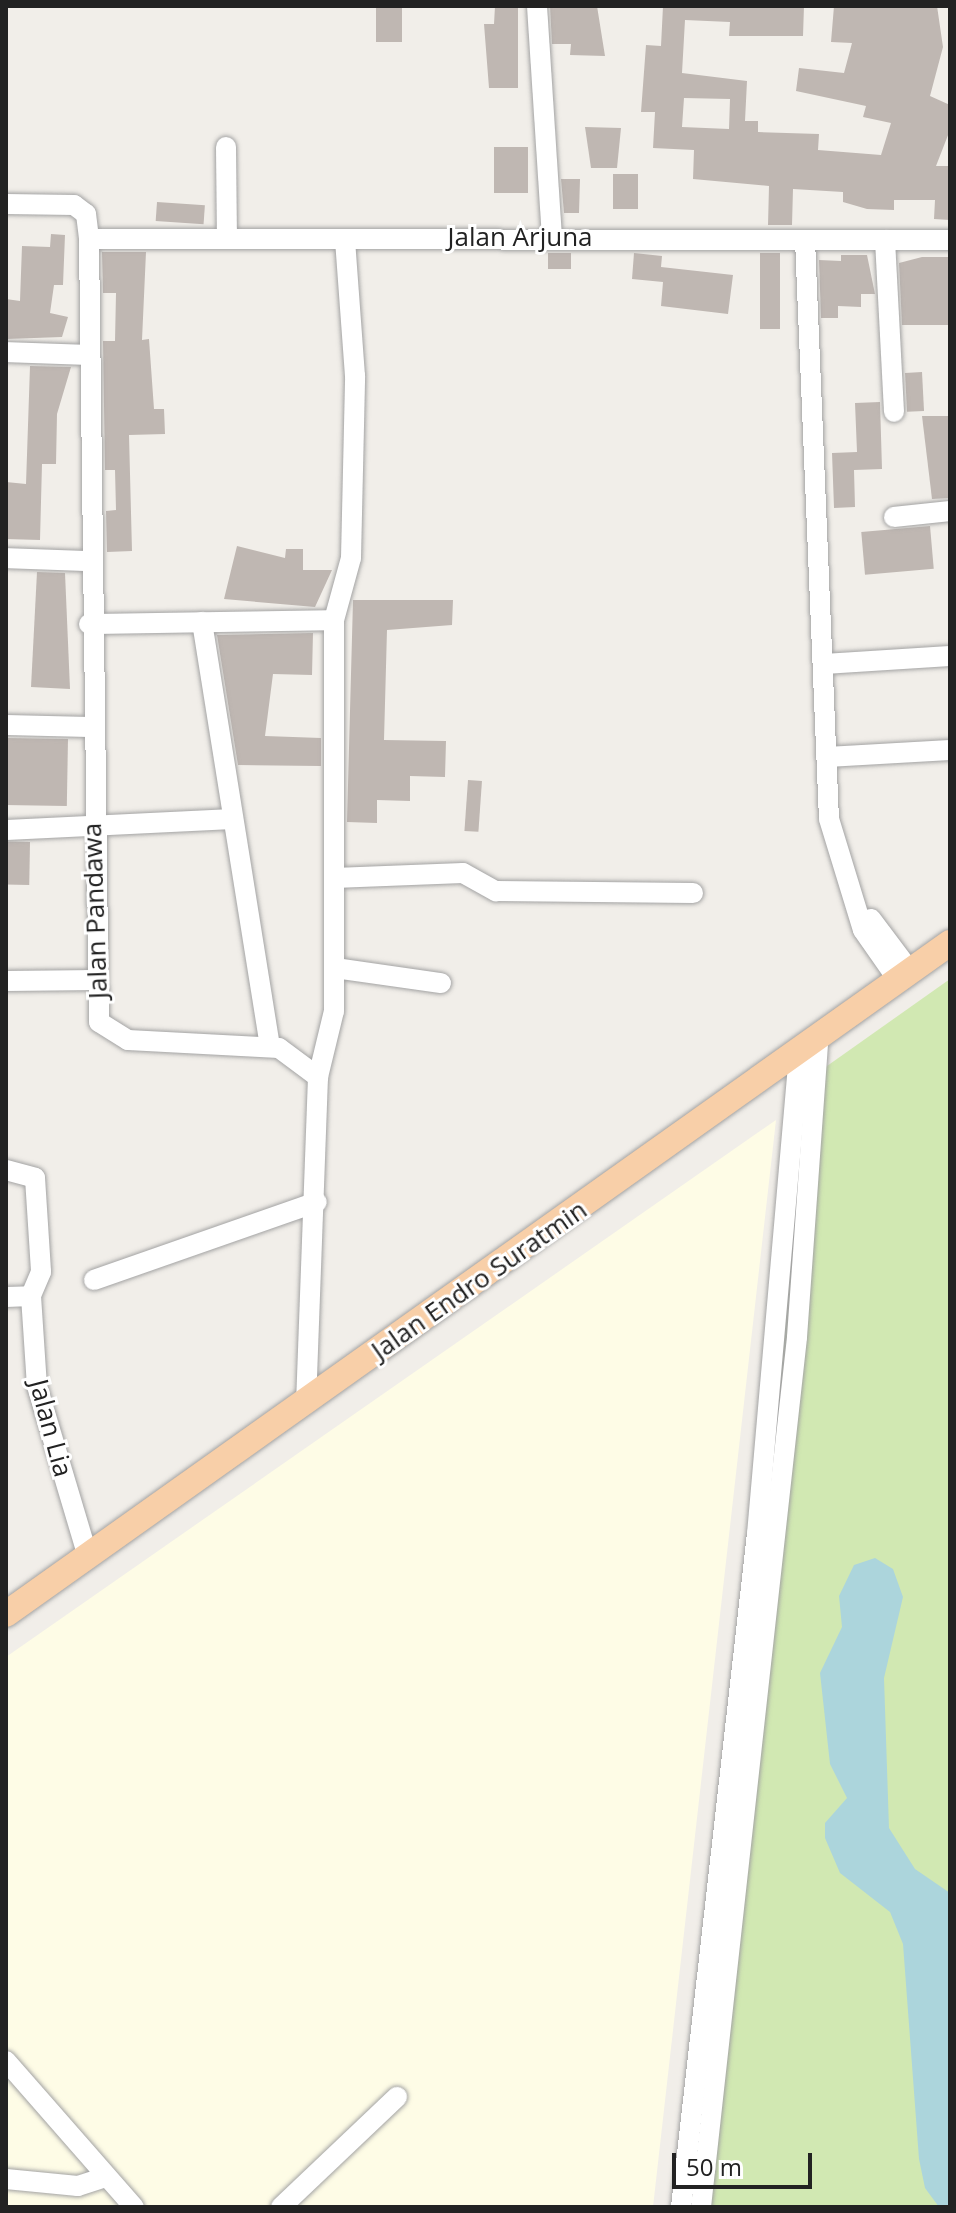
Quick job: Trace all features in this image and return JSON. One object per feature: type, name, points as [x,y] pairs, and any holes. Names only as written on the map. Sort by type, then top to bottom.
[{"type":"main road","name":"Jalan Endro Suratmin","points":[[6,1614],[808,1048],[950,943]]},
{"type":"street","points":[[537,6],[552,236]]},
{"type":"street","points":[[226,147],[227,239]]},
{"type":"street","points":[[6,204],[74,205],[86,214],[89,239]]},
{"type":"street","name":"Jalan Arjuna","points":[[89,239],[552,236],[950,240]]},
{"type":"street","name":"Jalan Pandawa","points":[[89,239],[90,727],[99,1022],[112,1034],[147,1043],[270,1046]]},
{"type":"street","points":[[306,1401],[317,1202],[318,1077],[334,1011],[334,620],[351,558],[355,376],[345,239]]},
{"type":"street","points":[[805,240],[829,819],[854,902],[904,975]]},
{"type":"street","points":[[885,240],[894,412]]},
{"type":"street","points":[[6,352],[87,355]]},
{"type":"street","points":[[894,517],[950,511]]},
{"type":"street","points":[[6,558],[89,561]]},
{"type":"street","points":[[89,624],[334,620]]},
{"type":"street","points":[[202,622],[228,819],[270,1046],[318,1077]]},
{"type":"street","points":[[824,664],[950,656]]},
{"type":"street","points":[[6,725],[90,727]]},
{"type":"street","points":[[827,757],[950,750]]},
{"type":"street","points":[[6,830],[228,819]]},
{"type":"street","points":[[334,878],[463,873],[496,891],[693,893]]},
{"type":"street","points":[[335,968],[441,983]]},
{"type":"street","points":[[6,981],[98,980]]},
{"type":"street","points":[[681,2207],[808,1048]]},
{"type":"street","points":[[701,2207],[797,1337],[808,1048]]},
{"type":"street","name":"Jalan Lia","points":[[6,1170],[35,1178],[41,1272],[31,1296],[37,1386],[88,1557]]},
{"type":"street","points":[[94,1280],[317,1202]]},
{"type":"street","points":[[6,1297],[31,1296]]},
{"type":"street","points":[[6,2061],[134,2207]]},
{"type":"street","points":[[288,2205],[397,2097]]},
{"type":"street","points":[[6,2179],[78,2186],[106,2177]]},
{"type":"shaded area","points":[[776,1120],[653,2207],[6,2207],[6,1657]]},
{"type":"green space","points":[[950,979],[950,2207],[691,2207],[803,1083]]},
{"type":"water","points":[[875,1558],[893,1569],[903,1597],[884,1678],[889,1828],[915,1869],[950,1893],[950,2207],[939,2207],[925,2188],[919,2159],[903,1944],[890,1912],[840,1873],[825,1838],[825,1823],[847,1798],[830,1764],[820,1673],[842,1627],[839,1596],[854,1565]]},
{"type":"building","points":[[376,6],[402,6],[402,42],[376,42]]},
{"type":"building","points":[[495,6],[518,6],[518,88],[489,88],[484,24],[494,24]]},
{"type":"building","points":[[550,6],[597,6],[605,56],[570,55],[571,44],[552,44]]},
{"type":"building","points":[[663,6],[804,6],[803,36],[729,36],[730,22],[685,20],[682,73],[747,81],[745,121],[758,121],[758,132],[819,134],[818,150],[881,155],[891,123],[863,117],[866,106],[796,91],[799,68],[844,73],[852,43],[831,42],[834,6],[937,6],[943,47],[930,96],[950,105],[950,130],[936,166],[950,166],[950,220],[934,219],[935,200],[894,200],[894,210],[867,209],[843,202],[843,192],[793,189],[792,225],[768,225],[769,186],[693,179],[694,150],[653,148],[655,112],[641,112],[646,45],[661,46]],"holes":[[[684,98],[730,99],[729,129],[682,127]]]},
{"type":"building","points":[[585,127],[621,128],[617,168],[591,168]]},
{"type":"building","points":[[494,147],[528,147],[528,193],[494,193]]},
{"type":"building","points":[[613,174],[638,174],[638,209],[613,209]]},
{"type":"building","points":[[561,179],[580,179],[579,213],[564,213]]},
{"type":"building","points":[[157,202],[205,205],[204,224],[156,221]]},
{"type":"building","points":[[51,234],[65,235],[63,285],[54,285],[50,313],[68,317],[62,337],[6,339],[6,299],[20,301],[22,246],[50,247]]},
{"type":"building","points":[[102,252],[146,252],[142,340],[149,339],[154,409],[164,409],[165,434],[129,435],[132,551],[107,552],[106,511],[116,510],[115,470],[105,470],[103,341],[115,341],[116,293],[103,293]]},
{"type":"building","points":[[548,253],[571,253],[571,269],[548,269]]},
{"type":"building","points":[[634,253],[662,256],[661,267],[733,275],[728,314],[661,306],[663,282],[632,279]]},
{"type":"building","points":[[760,253],[780,253],[780,329],[760,329]]},
{"type":"building","points":[[841,255],[867,255],[875,294],[861,294],[861,307],[838,306],[838,318],[821,318],[819,260],[841,261]]},
{"type":"building","points":[[922,257],[950,257],[950,325],[902,325],[899,263]]},
{"type":"building","points":[[30,366],[71,367],[57,414],[56,464],[42,464],[40,540],[6,539],[6,482],[26,484]]},
{"type":"building","points":[[922,372],[924,411],[907,412],[905,373]]},
{"type":"building","points":[[880,402],[882,469],[854,470],[855,507],[834,508],[832,453],[857,452],[855,403]]},
{"type":"building","points":[[922,416],[950,416],[950,498],[932,499]]},
{"type":"building","points":[[930,526],[934,569],[865,575],[861,532]]},
{"type":"building","points":[[237,546],[285,558],[286,549],[303,549],[303,570],[332,570],[315,607],[224,599]]},
{"type":"building","points":[[37,572],[65,573],[70,689],[31,687]]},
{"type":"building","points":[[353,600],[453,600],[452,625],[387,630],[384,740],[446,741],[445,777],[410,776],[410,801],[377,800],[377,823],[347,822]]},
{"type":"building","points":[[313,633],[312,675],[273,674],[265,736],[321,738],[321,766],[238,765],[217,635]]},
{"type":"building","points":[[6,738],[68,739],[67,806],[6,805]]},
{"type":"building","points":[[468,780],[482,781],[478,832],[464,831]]},
{"type":"building","points":[[6,842],[30,842],[29,885],[6,885]]}]
